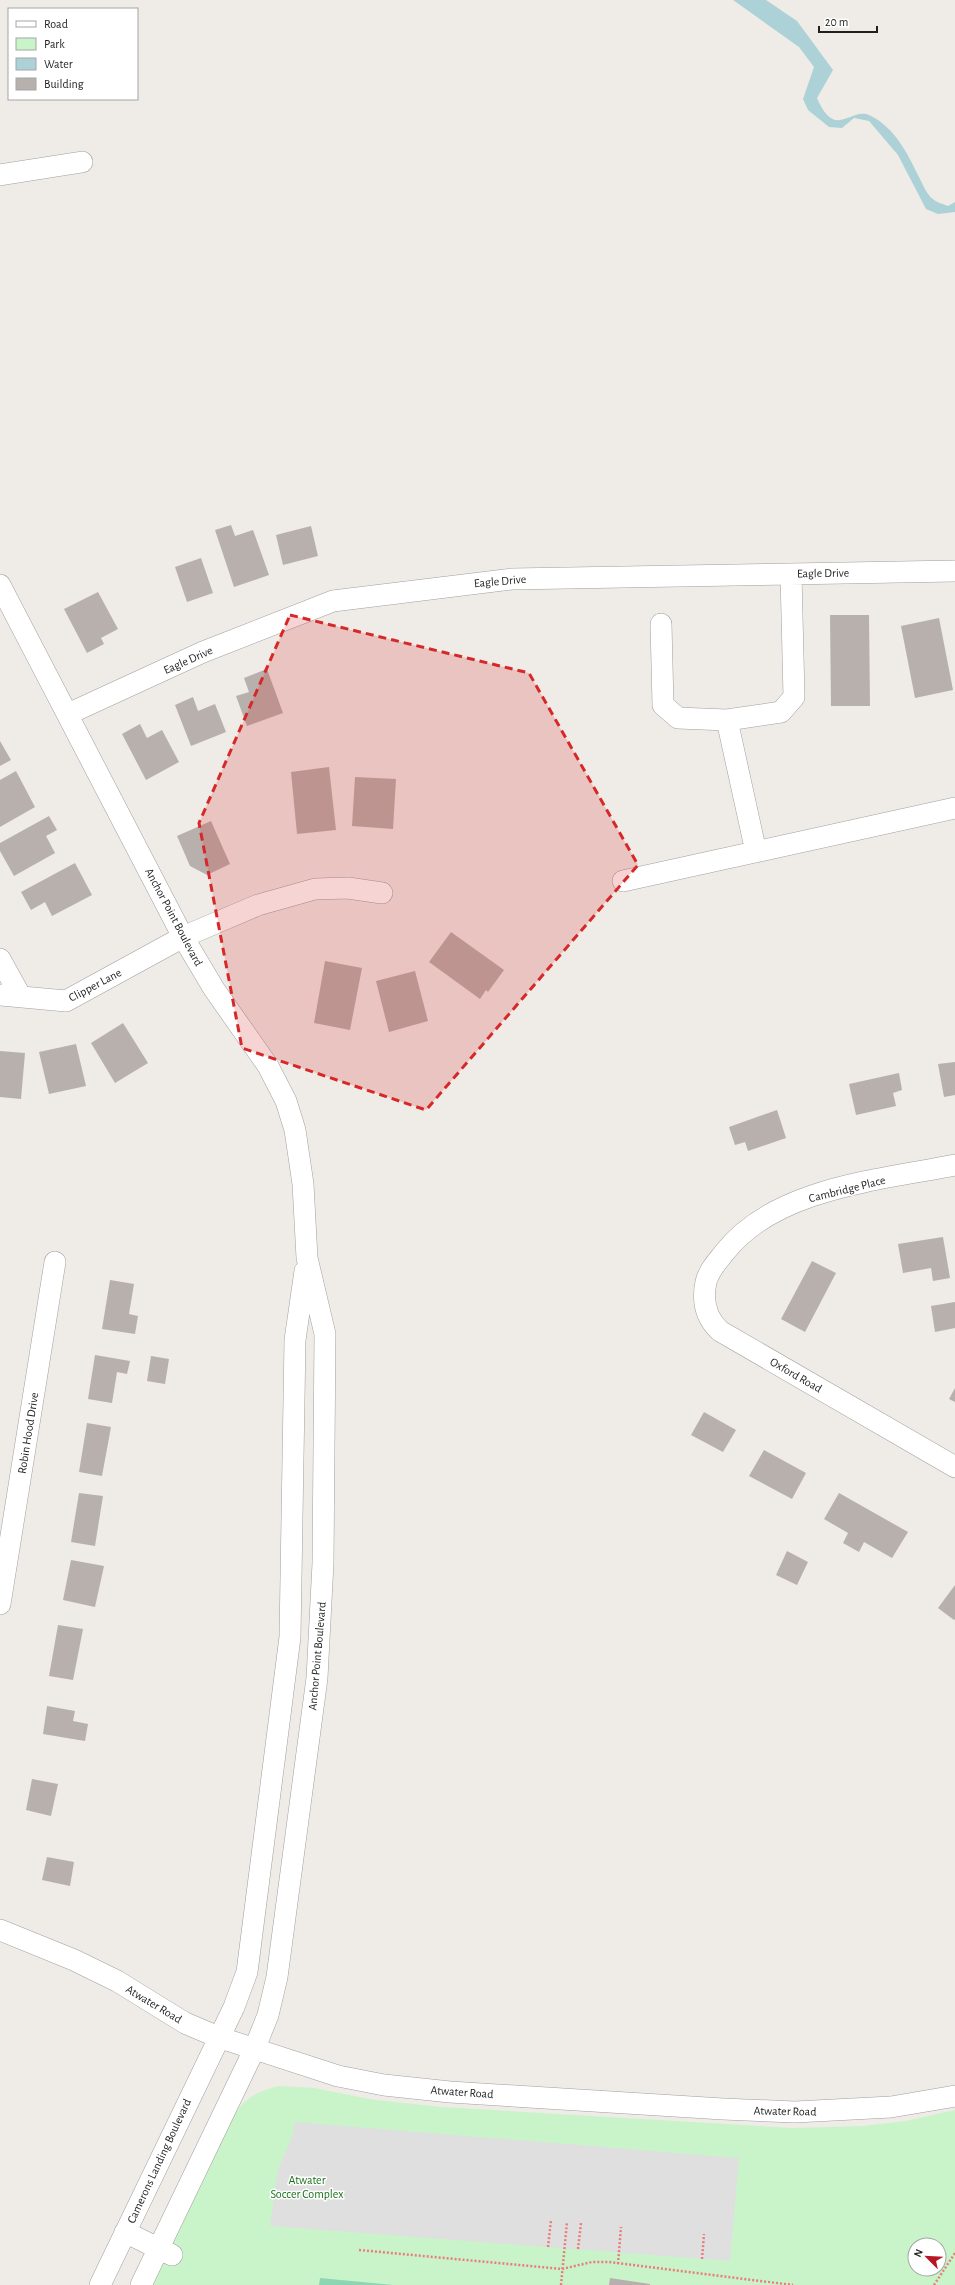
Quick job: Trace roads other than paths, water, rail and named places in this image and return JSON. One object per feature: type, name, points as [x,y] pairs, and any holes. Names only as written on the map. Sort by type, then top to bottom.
[{"type":"street","points":[[0,175],[82,162]]},
{"type":"street","name":"Eagle Drive","points":[[68,714],[203,652],[333,601],[512,579],[955,571]]},
{"type":"street","points":[[661,624],[664,705],[678,718],[727,720],[781,712],[794,697],[791,574]]},
{"type":"street","name":"Anchor Point Boulevard","points":[[0,585],[183,937],[214,989],[268,1066],[286,1101],[295,1130],[303,1184],[307,1258],[325,1334],[325,1465],[320,1632],[317,1678],[277,1977],[268,2015],[254,2050]]},
{"type":"street","points":[[727,720],[756,852]]},
{"type":"street","points":[[623,881],[955,808]]},
{"type":"street","name":"Clipper Lane","points":[[0,995],[66,1001],[183,937],[258,904],[315,889],[348,888],[382,892]]},
{"type":"street","points":[[0,959],[20,997]]},
{"type":"street","name":"Cambridge Place","points":[[729,1246],[754,1224],[775,1211],[795,1202],[831,1190],[955,1165]]},
{"type":"street","name":"Oxford Road","points":[[729,1246],[712,1269],[704,1292],[705,1307],[712,1324],[720,1331],[955,1467]]},
{"type":"street","name":"Anchor Point Boulevard","points":[[218,2037],[234,2007],[247,1972],[285,1684],[292,1590],[295,1340],[307,1258]]},
{"type":"street","name":"Robin Hood Drive","points":[[0,1604],[55,1262]]},
{"type":"street","name":"Atwater Road","points":[[0,1930],[86,1966],[117,1981],[185,2022],[218,2037],[321,2071],[362,2081],[457,2092],[795,2112],[891,2107],[955,2096]]},
{"type":"street","name":"Camerons Landing Boulevard","points":[[100,2285],[218,2037]]},
{"type":"street","points":[[141,2285],[166,2251],[254,2050]]},
{"type":"street","points":[[125,2232],[166,2251]]},
{"type":"water","points":[[733,0],[766,0],[797,21],[833,70],[817,98],[824,111],[831,118],[837,120],[864,114],[880,121],[900,142],[929,195],[936,201],[948,206],[955,202],[955,212],[938,214],[926,209],[898,155],[869,121],[854,118],[842,128],[829,127],[808,110],[803,99],[814,67],[799,47]]},
{"type":"park label","name":"Atwater Soccer Complex","points":[[307,2187]]}]
